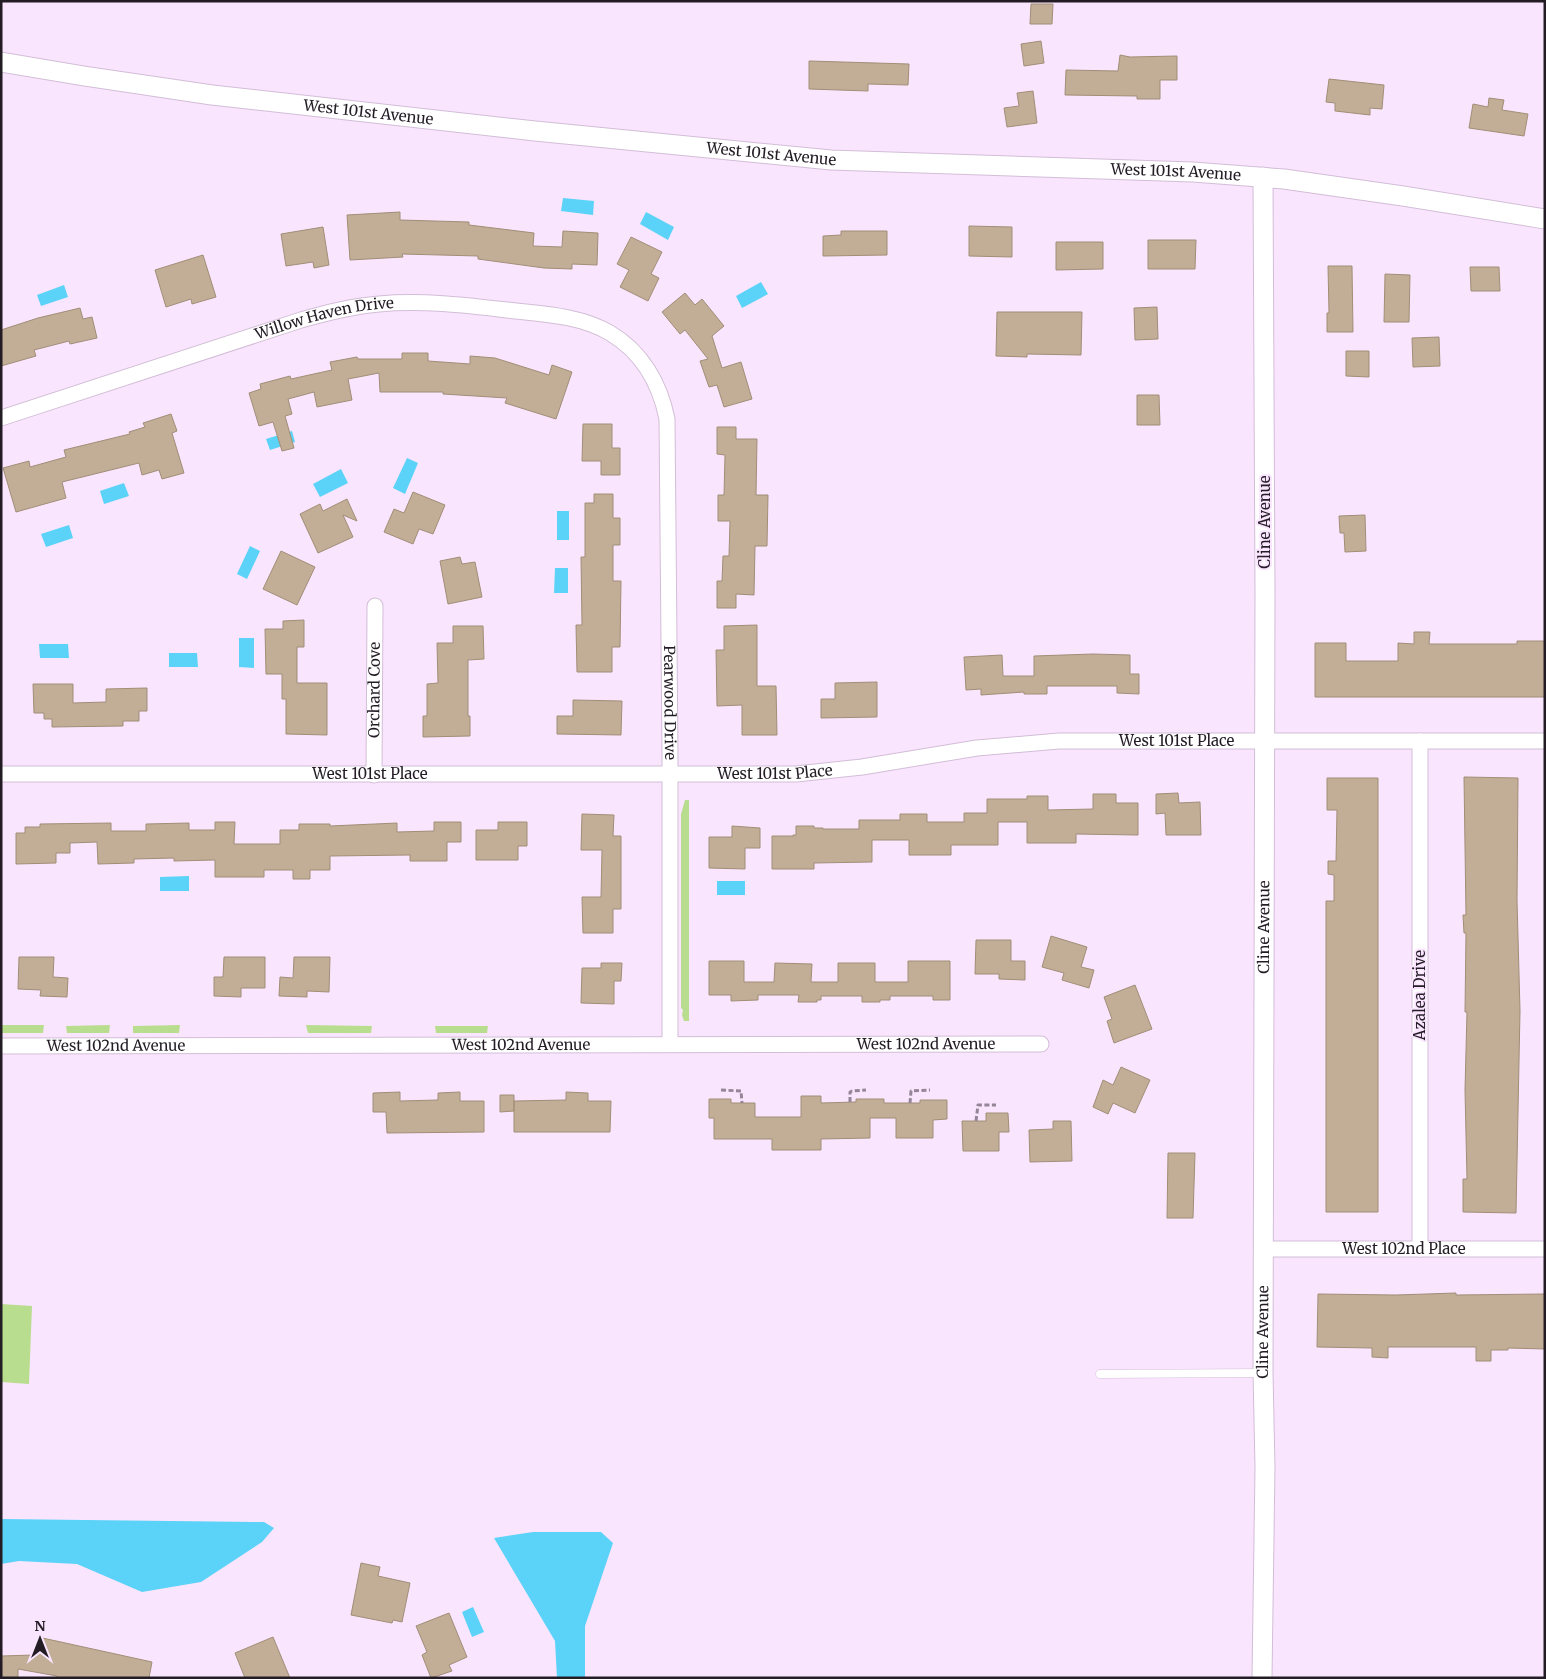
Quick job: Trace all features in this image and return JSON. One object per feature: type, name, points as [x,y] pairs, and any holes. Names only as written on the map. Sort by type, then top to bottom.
[{"type":"street","name":"West 101st Avenue","points":[[1,62],[212,95],[763,154],[832,160],[1193,172],[1263,177],[1353,188],[1545,220]]},
{"type":"street","name":"Cline Avenue","points":[[1262,1678],[1265,1467],[1263,1373],[1263,177]]},
{"type":"street","name":"Willow Haven Drive","points":[[1,418],[300,320],[348,308],[380,304],[464,305],[580,320],[612,334],[645,365]]},
{"type":"street","name":"Pearwood Drive","points":[[645,365],[659,390],[664,404],[667,427],[670,1044]]},
{"type":"street","name":"Orchard Cove","points":[[374,606],[374,775]]},
{"type":"street","name":"West 101st Place","points":[[1,774],[764,774],[828,772],[978,748],[1060,741],[1545,741]]},
{"type":"street","name":"Azalea Drive","points":[[1420,741],[1420,1249]]},
{"type":"street","name":"West 102nd Avenue","points":[[1,1046],[1041,1044]]},
{"type":"street","name":"West 102nd Place","points":[[1264,1249],[1545,1249]]},
{"type":"lane","points":[[1100,1374],[1263,1373]]},
{"type":"path","points":[[721,1090],[741,1091],[742,1103]]},
{"type":"path","points":[[850,1102],[850,1092],[866,1090]]},
{"type":"path","points":[[910,1103],[911,1091],[930,1090]]},
{"type":"path","points":[[976,1121],[978,1106],[996,1105]]},
{"type":"green space","points":[[685,800],[689,800],[689,1021],[684,1021],[681,1008],[681,814]]},
{"type":"green space","points":[[1,1025],[44,1025],[43,1033],[1,1033]]},
{"type":"green space","points":[[110,1025],[109,1033],[67,1033],[66,1026]]},
{"type":"green space","points":[[180,1025],[179,1033],[133,1033],[133,1026]]},
{"type":"green space","points":[[306,1025],[372,1026],[371,1033],[308,1033]]},
{"type":"green space","points":[[435,1026],[488,1026],[487,1033],[436,1033]]},
{"type":"green space","points":[[1,1304],[32,1306],[29,1384],[1,1382]]},
{"type":"water","points":[[563,198],[594,201],[593,215],[561,211]]},
{"type":"water","points":[[646,212],[674,227],[668,240],[640,224]]},
{"type":"water","points":[[761,282],[768,294],[742,308],[736,296]]},
{"type":"water","points":[[64,285],[68,297],[41,306],[37,295]]},
{"type":"water","points":[[292,431],[295,442],[270,450],[266,439]]},
{"type":"water","points":[[407,458],[418,463],[405,494],[393,488]]},
{"type":"water","points":[[341,469],[348,483],[320,497],[313,484]]},
{"type":"water","points":[[124,483],[129,496],[104,504],[100,491]]},
{"type":"water","points":[[557,511],[569,511],[569,540],[557,540]]},
{"type":"water","points":[[69,525],[73,538],[46,547],[41,534]]},
{"type":"water","points":[[250,546],[260,551],[247,579],[237,574]]},
{"type":"water","points":[[555,568],[568,568],[568,593],[554,593]]},
{"type":"water","points":[[239,638],[254,638],[254,668],[239,667]]},
{"type":"water","points":[[39,644],[68,644],[69,658],[40,658]]},
{"type":"water","points":[[169,653],[197,653],[198,667],[169,667]]},
{"type":"water","points":[[189,876],[189,891],[160,891],[160,877]]},
{"type":"water","points":[[717,881],[745,881],[745,895],[717,895]]},
{"type":"water","points":[[1,1519],[264,1522],[274,1528],[262,1542],[201,1582],[142,1592],[77,1564],[19,1561],[1,1564]]},
{"type":"water","points":[[533,1532],[601,1532],[613,1543],[585,1626],[585,1678],[557,1678],[555,1641],[494,1538]]},
{"type":"water","points":[[473,1607],[484,1632],[472,1637],[462,1612]]},
{"type":"building","points":[[1031,4],[1053,4],[1052,24],[1030,24]]},
{"type":"building","points":[[1041,41],[1044,63],[1024,66],[1021,44]]},
{"type":"building","points":[[1120,55],[1130,57],[1177,56],[1177,80],[1160,80],[1160,99],[1137,99],[1137,96],[1065,95],[1066,70],[1118,71]]},
{"type":"building","points":[[809,61],[909,64],[908,85],[868,84],[868,91],[809,89]]},
{"type":"building","points":[[1329,79],[1384,85],[1382,109],[1370,108],[1370,115],[1335,111],[1335,103],[1326,102]]},
{"type":"building","points":[[1033,91],[1037,123],[1007,127],[1004,108],[1019,106],[1017,93]]},
{"type":"building","points":[[1489,98],[1504,100],[1502,110],[1528,114],[1524,136],[1469,128],[1473,104],[1488,107]]},
{"type":"building","points":[[400,212],[400,220],[469,222],[469,225],[534,233],[533,246],[562,247],[563,231],[598,233],[597,265],[572,264],[572,269],[544,268],[478,259],[478,256],[402,254],[403,257],[350,260],[347,215]]},
{"type":"building","points":[[969,226],[1012,227],[1012,257],[969,256]]},
{"type":"building","points":[[323,227],[329,265],[314,268],[313,262],[286,266],[281,234]]},
{"type":"building","points":[[841,231],[887,231],[887,255],[823,256],[823,236],[841,235]]},
{"type":"building","points":[[631,237],[662,252],[651,274],[659,278],[648,301],[620,287],[629,270],[617,264]]},
{"type":"building","points":[[1148,240],[1196,240],[1195,269],[1148,269]]},
{"type":"building","points":[[1056,242],[1103,242],[1103,269],[1056,270]]},
{"type":"building","points":[[203,255],[216,297],[192,304],[191,299],[166,307],[155,270]]},
{"type":"building","points":[[1328,266],[1352,266],[1353,332],[1327,332],[1327,313],[1329,313]]},
{"type":"building","points":[[1470,267],[1499,267],[1500,291],[1471,291]]},
{"type":"building","points":[[1385,274],[1410,275],[1409,322],[1384,322]]},
{"type":"building","points":[[685,293],[695,305],[702,299],[724,326],[712,336],[722,368],[741,362],[752,399],[724,407],[717,385],[709,387],[700,361],[708,359],[685,330],[680,334],[662,312]]},
{"type":"building","points":[[1157,307],[1158,339],[1135,340],[1134,308]]},
{"type":"building","points":[[80,308],[83,319],[92,317],[97,338],[70,344],[69,341],[34,350],[36,356],[1,366],[1,330],[38,318]]},
{"type":"building","points":[[997,312],[1082,312],[1081,355],[1027,354],[1027,357],[996,356]]},
{"type":"building","points":[[1439,337],[1440,366],[1413,367],[1412,338]]},
{"type":"building","points":[[1346,351],[1369,351],[1369,377],[1346,376]]},
{"type":"building","points":[[402,353],[428,353],[428,361],[470,364],[470,356],[495,358],[549,375],[552,365],[572,372],[556,419],[505,403],[507,398],[443,394],[443,392],[380,392],[379,373],[348,379],[352,400],[317,407],[314,392],[288,399],[292,414],[285,416],[294,448],[282,451],[273,422],[259,426],[249,393],[261,389],[260,384],[290,376],[291,379],[332,370],[330,362],[357,357],[358,359],[402,359]]},
{"type":"building","points":[[1137,395],[1159,395],[1160,425],[1137,425]]},
{"type":"building","points":[[171,414],[177,431],[172,433],[184,473],[162,479],[159,470],[142,475],[139,463],[62,482],[66,498],[16,512],[3,468],[29,461],[30,467],[66,457],[64,450],[130,434],[129,432],[145,427],[143,423]]},
{"type":"building","points":[[583,424],[612,424],[612,448],[620,448],[620,475],[601,475],[601,461],[582,461]]},
{"type":"building","points":[[717,427],[736,427],[736,439],[757,439],[756,495],[768,495],[767,546],[755,546],[754,595],[736,594],[736,608],[717,608],[717,581],[722,581],[723,556],[729,556],[730,521],[718,521],[718,495],[724,495],[725,455],[717,454]]},
{"type":"building","points":[[413,492],[445,505],[433,534],[419,529],[413,544],[384,532],[394,509],[404,513]]},
{"type":"building","points":[[594,494],[613,494],[613,518],[620,518],[620,545],[613,545],[613,581],[621,581],[620,647],[612,647],[612,672],[577,672],[576,625],[582,625],[581,557],[585,557],[585,503],[594,503]]},
{"type":"building","points":[[347,499],[357,521],[343,515],[353,537],[318,553],[300,514],[320,504],[323,511]]},
{"type":"building","points":[[1365,515],[1366,551],[1345,552],[1344,533],[1340,533],[1339,516]]},
{"type":"building","points":[[281,551],[315,567],[297,605],[263,589]]},
{"type":"building","points":[[460,557],[462,564],[475,562],[482,597],[448,604],[440,561]]},
{"type":"building","points":[[304,620],[304,647],[297,647],[297,683],[327,683],[327,735],[286,734],[286,699],[282,699],[282,674],[266,674],[265,629],[283,629],[283,621]]},
{"type":"building","points":[[757,625],[757,686],[776,686],[777,735],[742,735],[742,705],[717,706],[716,650],[724,650],[724,626]]},
{"type":"building","points":[[453,626],[483,626],[484,659],[468,660],[470,736],[423,737],[423,716],[427,716],[427,684],[438,683],[437,643],[453,643]]},
{"type":"building","points":[[1414,632],[1430,632],[1429,644],[1517,644],[1517,641],[1545,641],[1545,697],[1315,697],[1315,643],[1346,643],[1346,661],[1398,661],[1398,643],[1414,644]]},
{"type":"building","points":[[1002,655],[1003,676],[1034,676],[1034,656],[1130,655],[1130,674],[1139,674],[1139,694],[1117,693],[1117,686],[1047,686],[1047,694],[1024,694],[1024,692],[981,695],[981,689],[966,690],[964,657]]},
{"type":"building","points":[[877,682],[877,717],[821,718],[821,699],[835,699],[835,683]]},
{"type":"building","points":[[33,684],[73,684],[73,703],[106,702],[106,689],[147,688],[147,711],[139,711],[139,721],[123,721],[123,726],[52,727],[52,719],[44,719],[44,713],[34,713]]},
{"type":"building","points":[[573,700],[622,701],[621,735],[557,734],[557,716],[573,716]]},
{"type":"building","points":[[1464,777],[1518,778],[1517,900],[1520,1011],[1516,1213],[1463,1212],[1463,1179],[1467,1179],[1465,1090],[1467,1012],[1465,1012],[1466,933],[1464,933],[1463,915],[1466,915]]},
{"type":"building","points":[[1327,778],[1378,778],[1378,1212],[1326,1212],[1326,901],[1334,901],[1334,875],[1328,874],[1328,861],[1336,861],[1337,810],[1327,810]]},
{"type":"building","points":[[1178,793],[1179,803],[1200,802],[1201,835],[1166,835],[1165,813],[1156,814],[1156,794]]},
{"type":"building","points":[[1093,794],[1116,794],[1116,803],[1138,803],[1138,835],[1076,834],[1076,843],[1027,843],[1027,822],[998,822],[998,845],[951,845],[951,855],[909,855],[909,840],[872,840],[872,862],[814,863],[814,869],[772,869],[772,836],[796,835],[796,826],[814,826],[814,828],[823,829],[859,829],[859,820],[900,820],[900,814],[927,814],[927,822],[964,822],[964,813],[987,813],[987,799],[1027,799],[1027,796],[1048,796],[1048,810],[1093,809]]},
{"type":"building","points":[[582,814],[614,815],[613,836],[621,836],[621,909],[613,909],[613,933],[583,933],[582,897],[601,897],[602,850],[581,850]]},
{"type":"building","points":[[215,822],[235,822],[234,844],[280,844],[280,830],[299,830],[299,824],[330,824],[330,826],[397,823],[397,832],[434,831],[434,822],[461,822],[461,842],[447,842],[447,861],[410,861],[410,855],[330,856],[330,870],[310,870],[310,879],[293,879],[293,870],[264,870],[264,877],[215,877],[215,860],[174,861],[174,858],[134,859],[134,863],[98,864],[97,842],[70,843],[70,853],[56,853],[56,863],[16,864],[16,833],[25,833],[25,827],[40,827],[40,824],[111,823],[111,831],[146,831],[146,824],[189,823],[189,830],[215,830]]},
{"type":"building","points":[[498,822],[527,822],[527,846],[518,846],[518,860],[476,860],[476,830],[498,830]]},
{"type":"building","points":[[732,826],[760,828],[760,848],[745,848],[745,869],[709,868],[709,837],[732,837]]},
{"type":"building","points":[[1051,936],[1087,947],[1081,967],[1094,970],[1089,988],[1062,980],[1064,973],[1042,967]]},
{"type":"building","points":[[976,940],[1011,940],[1011,961],[1025,961],[1025,980],[999,979],[999,974],[975,974]]},
{"type":"building","points":[[19,957],[54,957],[53,977],[68,978],[67,997],[40,996],[41,990],[18,989]]},
{"type":"building","points":[[224,957],[265,957],[265,988],[241,988],[241,997],[214,996],[214,977],[223,977]]},
{"type":"building","points":[[294,957],[330,957],[329,992],[307,991],[307,997],[279,996],[280,977],[293,978]]},
{"type":"building","points":[[709,961],[744,961],[744,982],[774,982],[775,963],[812,964],[811,982],[838,982],[838,963],[875,963],[875,982],[908,982],[908,961],[950,961],[950,1000],[933,1000],[933,996],[890,996],[890,1000],[862,1002],[862,996],[821,996],[821,1000],[817,1000],[817,1002],[798,1002],[799,995],[758,995],[758,1000],[731,1001],[731,995],[709,995]]},
{"type":"building","points":[[601,963],[622,963],[621,981],[614,981],[614,1004],[581,1003],[582,968],[601,968]]},
{"type":"building","points":[[1135,985],[1152,1029],[1114,1043],[1107,1021],[1112,1019],[1104,997]]},
{"type":"building","points":[[1121,1067],[1150,1080],[1135,1113],[1113,1103],[1108,1114],[1093,1107],[1103,1080],[1113,1085]]},
{"type":"building","points":[[400,1092],[400,1101],[438,1100],[438,1093],[460,1092],[460,1101],[484,1101],[484,1132],[387,1133],[386,1112],[373,1112],[373,1093]]},
{"type":"building","points":[[566,1092],[588,1093],[588,1101],[611,1101],[610,1132],[514,1132],[514,1101],[566,1100]]},
{"type":"building","points":[[500,1095],[514,1095],[514,1111],[500,1112]]},
{"type":"building","points":[[801,1096],[821,1096],[821,1103],[856,1102],[856,1099],[884,1099],[884,1103],[920,1103],[920,1100],[947,1100],[947,1119],[933,1120],[933,1138],[896,1138],[896,1118],[870,1118],[870,1138],[821,1139],[821,1150],[772,1150],[772,1139],[714,1139],[714,1118],[709,1118],[709,1099],[731,1099],[731,1103],[755,1103],[755,1117],[801,1117]]},
{"type":"building","points":[[986,1113],[1008,1113],[1009,1132],[999,1132],[999,1151],[963,1151],[962,1121],[986,1121]]},
{"type":"building","points":[[1053,1121],[1071,1121],[1072,1161],[1030,1162],[1029,1130],[1053,1129]]},
{"type":"building","points":[[1168,1153],[1195,1153],[1193,1218],[1167,1218]]},
{"type":"building","points":[[1456,1293],[1456,1295],[1545,1294],[1545,1349],[1508,1348],[1508,1350],[1491,1350],[1491,1361],[1476,1361],[1476,1347],[1388,1347],[1388,1358],[1372,1357],[1372,1348],[1317,1347],[1318,1294],[1396,1295]]},
{"type":"building","points":[[361,1563],[380,1567],[378,1576],[410,1583],[402,1622],[393,1620],[392,1623],[351,1615]]},
{"type":"building","points":[[449,1613],[467,1657],[449,1665],[452,1671],[431,1678],[422,1655],[427,1652],[416,1626]]},
{"type":"building","points":[[38,1637],[152,1662],[149,1678],[57,1678],[57,1676],[18,1669],[18,1678],[1,1678],[1,1656],[34,1655]]},
{"type":"building","points":[[273,1637],[290,1678],[245,1678],[235,1653]]}]
